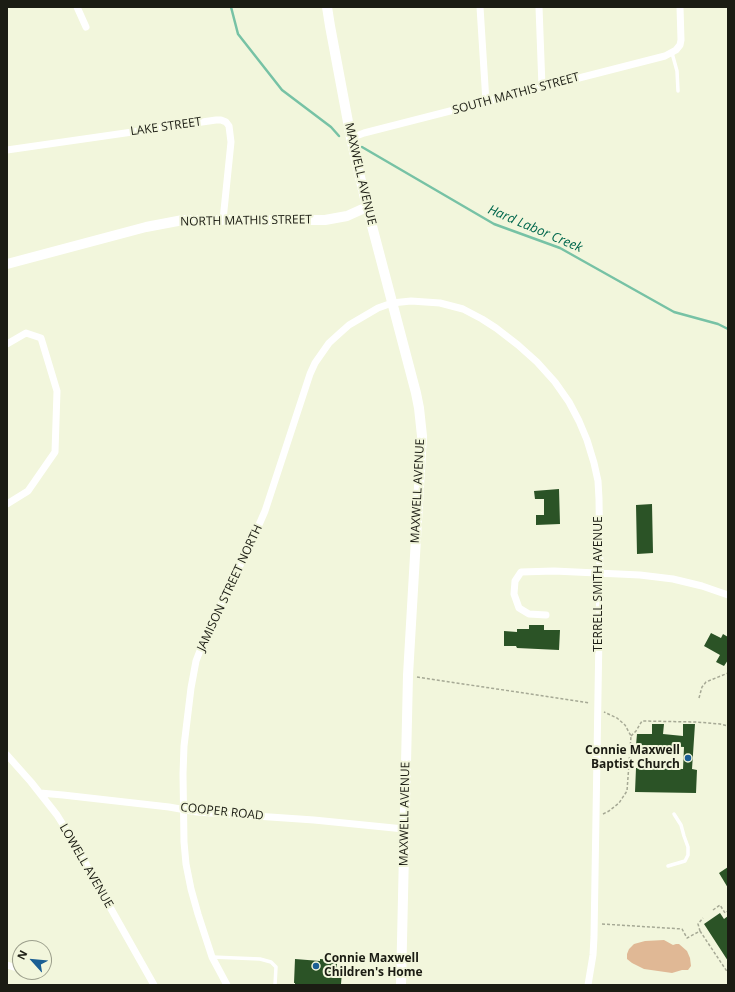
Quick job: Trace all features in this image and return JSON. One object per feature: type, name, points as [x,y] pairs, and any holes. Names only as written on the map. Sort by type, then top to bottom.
[{"type":"main road","name":"MAXWELL AVENUE","points":[[327,7],[351,138],[367,207],[416,393],[422,436],[408,675],[401,985]]},
{"type":"main road","name":"NORTH MATHIS STREET","points":[[7,264],[146,227],[183,220],[325,220],[347,216],[367,207]]},
{"type":"street","points":[[78,7],[86,27]]},
{"type":"street","points":[[480,7],[486,102]]},
{"type":"street","points":[[539,7],[542,87]]},
{"type":"street","name":"SOUTH MATHIS STREET","points":[[351,138],[665,56],[672,53],[678,47],[681,40],[680,7]]},
{"type":"street","name":"LAKE STREET","points":[[7,150],[221,120],[226,122],[229,126],[231,142],[223,220]]},
{"type":"street","name":"TERRELL SMITH AVENUE","points":[[392,303],[411,301],[440,303],[454,306],[471,313],[496,328],[518,345],[537,362],[555,382],[569,402],[579,420],[594,463],[598,481],[599,499],[600,573],[594,923],[593,955],[588,985]]},
{"type":"street","name":"JAMISON STREET NORTH","points":[[227,985],[212,957],[191,889],[186,864],[183,809],[184,746],[196,661],[206,635],[266,511],[310,374],[322,352],[329,343],[349,325],[378,308],[392,303]]},
{"type":"street","points":[[7,344],[26,333],[41,338],[57,391],[55,452],[28,491],[7,504]]},
{"type":"street","points":[[546,615],[529,614],[519,608],[514,594],[515,581],[522,572],[640,575],[673,579],[702,586],[728,595]]},
{"type":"street","name":"LOWELL AVENUE","points":[[7,755],[57,815],[75,844],[154,985]]},
{"type":"street","name":"COOPER ROAD","points":[[40,793],[71,795],[169,807],[197,812],[314,820],[404,829]]},
{"type":"lane","points":[[672,53],[677,71],[678,91]]},
{"type":"lane","points":[[668,866],[685,861],[688,855],[688,847],[681,825],[674,814]]},
{"type":"lane","points":[[212,957],[260,959],[271,962],[276,967],[275,985]]},
{"type":"path","points":[[699,698],[702,687],[706,682],[728,673]]},
{"type":"path","points":[[408,675],[597,706],[617,718],[625,725],[631,736],[627,791],[618,803],[609,811],[596,817]]},
{"type":"path","points":[[631,736],[642,721],[696,722],[728,726]]},
{"type":"path","points":[[596,763],[629,762]]},
{"type":"path","points":[[713,910],[720,905],[725,913],[728,911]]},
{"type":"path","points":[[703,918],[698,924],[700,931],[728,973]]},
{"type":"path","points":[[594,923],[682,929],[687,938],[700,931]]},
{"type":"shaded area","points":[[664,940],[673,945],[679,944],[687,951],[691,966],[688,970],[672,973],[644,969],[627,959],[629,949],[634,944],[645,941]]},
{"type":"building","points":[[559,489],[560,524],[536,525],[536,515],[544,515],[544,499],[535,499],[534,491]]},
{"type":"building","points":[[652,504],[653,553],[637,554],[636,505]]},
{"type":"building","points":[[529,625],[544,625],[544,630],[560,630],[559,650],[504,646],[504,631],[517,632],[517,629],[529,629]]},
{"type":"building","points":[[711,633],[721,638],[723,634],[728,637],[728,660],[724,666],[716,662],[720,655],[704,646]]},
{"type":"building","name":"Connie Maxwell Baptist Church","points":[[652,724],[664,724],[663,734],[683,736],[683,724],[695,724],[692,769],[697,770],[696,793],[635,792],[636,768],[683,769],[684,747],[636,745],[637,734],[652,734]]},
{"type":"building","points":[[728,867],[728,888],[719,873]]},
{"type":"building","points":[[720,913],[724,919],[728,916],[728,961],[704,924]]},
{"type":"building","name":"Connie Maxwell Children's Home","points":[[295,959],[320,961],[320,959],[337,960],[337,971],[342,972],[341,984],[295,985]]},
{"type":"waterway","name":"Hard Labor Creek","points":[[231,7],[238,34],[282,90],[331,127],[339,136]]},
{"type":"waterway","name":"Hard Labor Creek","points":[[362,147],[494,224],[560,248],[674,312],[718,324],[728,329]]},
{"type":"place","name":"Connie Maxwell Baptist Church","points":[[688,758]]},
{"type":"place","name":"Connie Maxwell Children's Home","points":[[316,966]]}]
